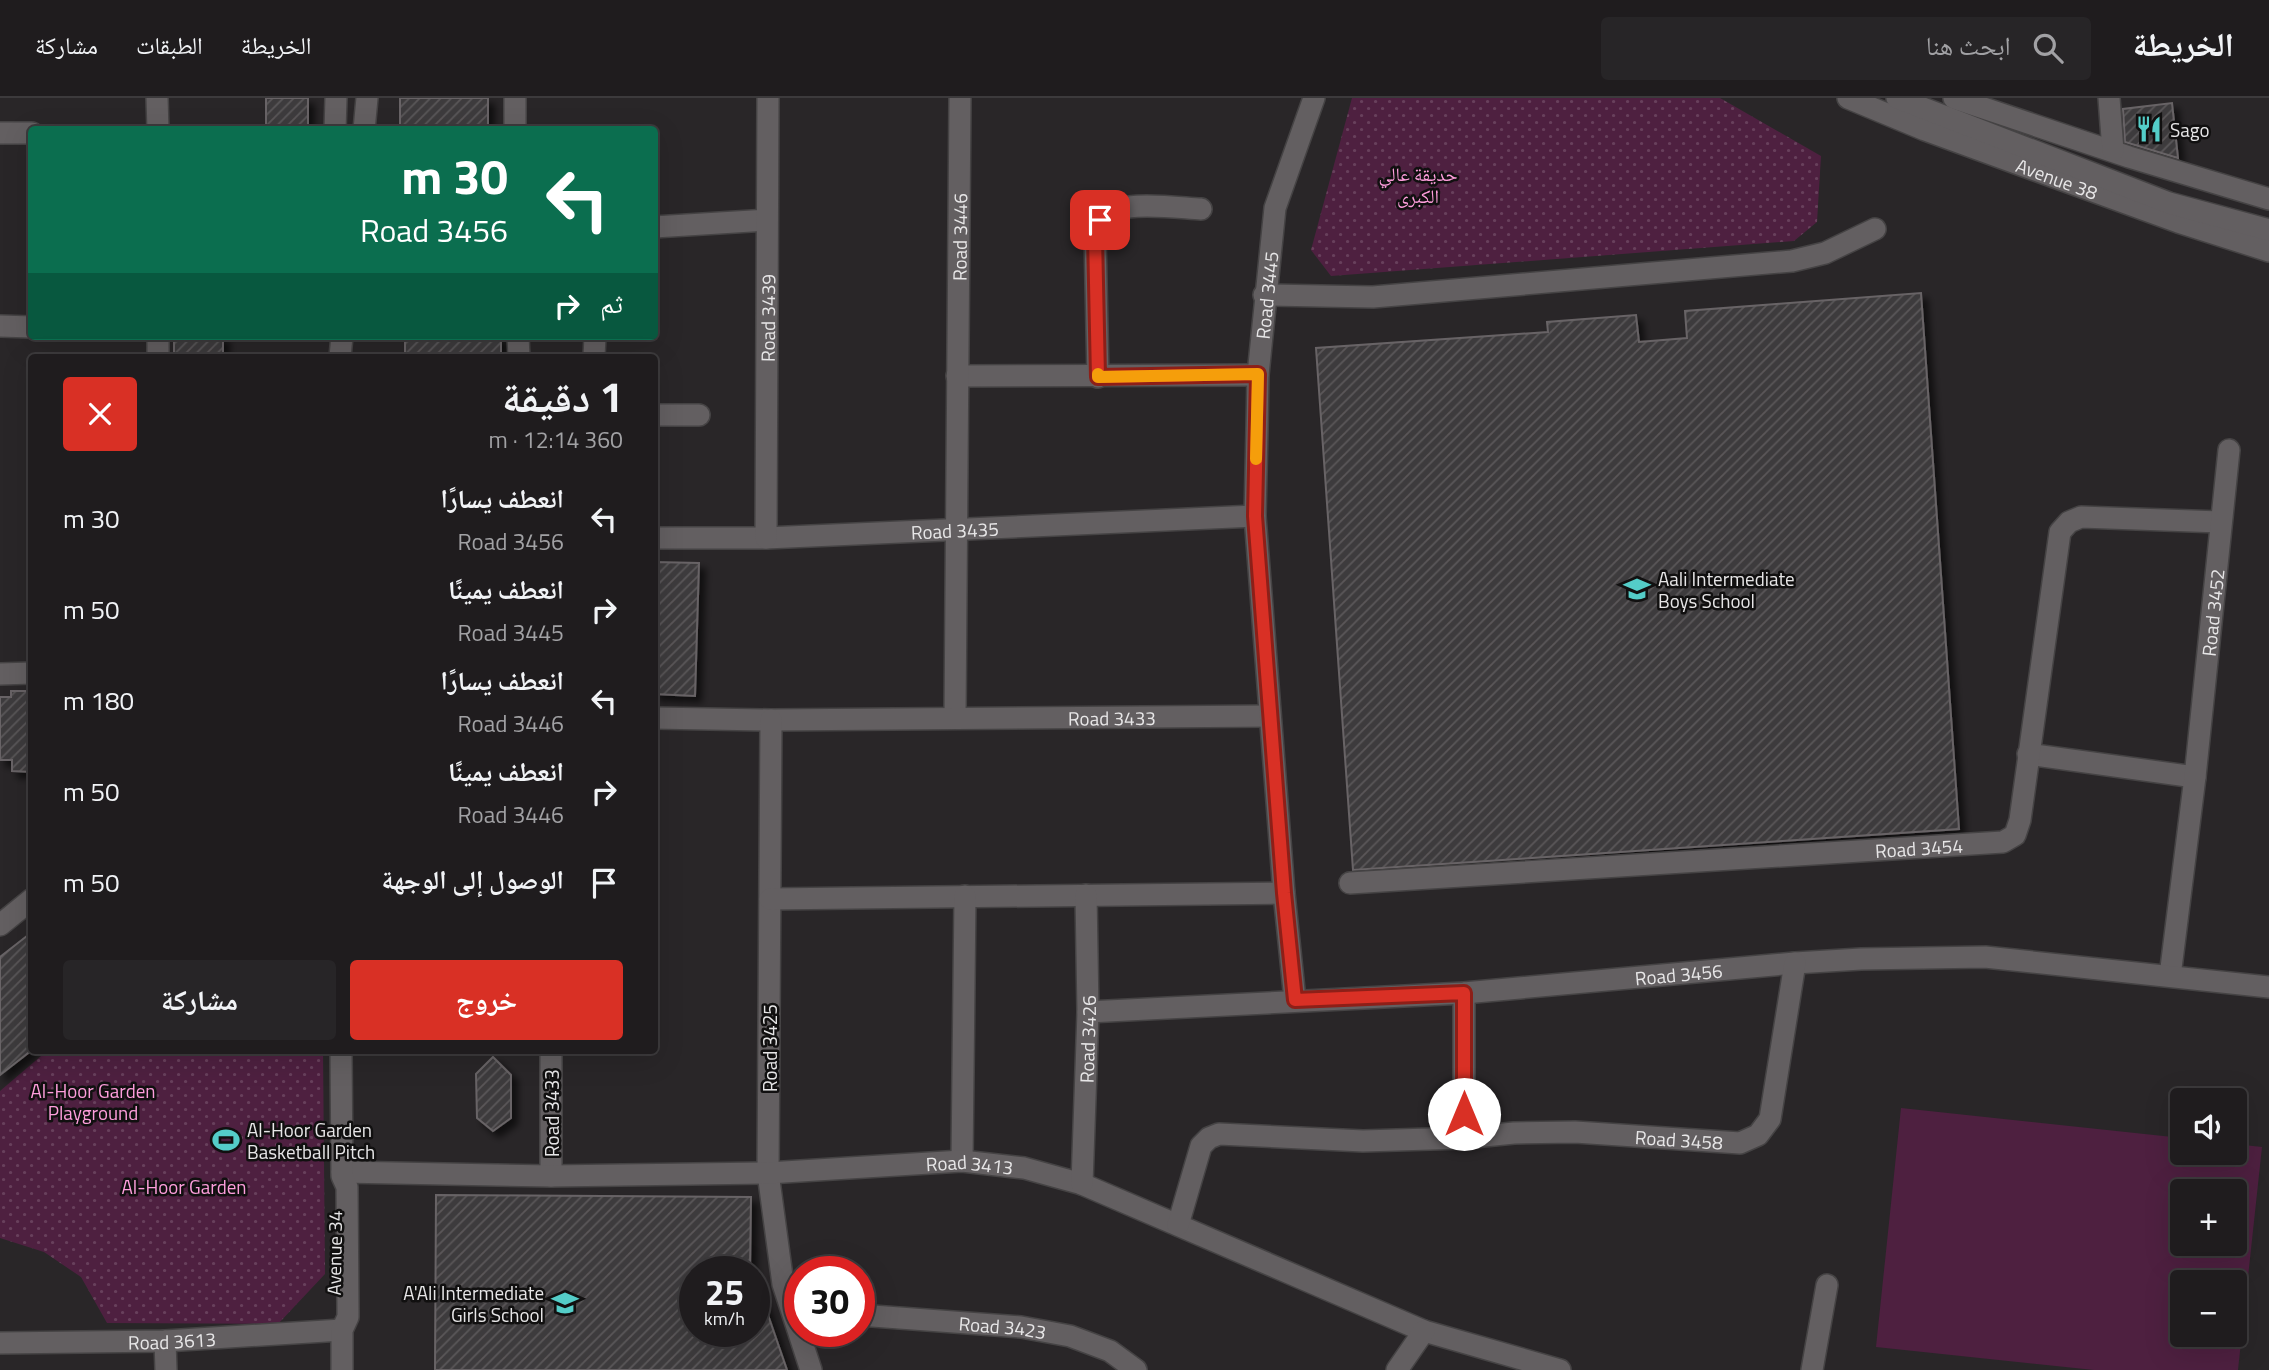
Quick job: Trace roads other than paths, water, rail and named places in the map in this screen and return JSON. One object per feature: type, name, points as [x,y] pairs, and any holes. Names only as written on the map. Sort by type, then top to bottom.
[{"type":"street","points":[[158,98],[158,126]]},
{"type":"street","points":[[335,126],[336,98]]},
{"type":"street","points":[[364,126],[367,98]]},
{"type":"street","points":[[515,98],[515,126]]},
{"type":"street","name":"Road 3439","points":[[766,538],[768,98]]},
{"type":"street","name":"Road 3446","points":[[957,530],[960,98]]},
{"type":"street","name":"Road 3445","points":[[1295,1000],[1284,893],[1255,516],[1258,374],[1275,208],[1314,98]]},
{"type":"street","name":"Avenue 38","points":[[1848,98],[1925,130],[2178,222],[2269,251]]},
{"type":"street","name":"Avenue 38","points":[[1898,98],[2169,203],[2269,230]]},
{"type":"street","points":[[1954,98],[2121,154],[2269,199]]},
{"type":"street","points":[[2109,98],[2121,154]]},
{"type":"street","points":[[0,133],[28,133]]},
{"type":"street","points":[[2092,173],[2121,154]]},
{"type":"street","points":[[1098,377],[1095,236],[1100,220],[1115,210],[1138,206],[1201,209]]},
{"type":"street","points":[[658,227],[767,220]]},
{"type":"street","points":[[1264,295],[1373,297],[1792,261],[1825,253],[1875,229]]},
{"type":"street","points":[[0,326],[28,327]]},
{"type":"street","points":[[957,376],[1258,374]]},
{"type":"street","points":[[658,415],[699,415]]},
{"type":"street","name":"Road 3452","points":[[2170,976],[2195,777],[2229,450]]},
{"type":"street","name":"Road 3435","points":[[658,538],[766,538],[1255,516]]},
{"type":"street","name":"Road 3454","points":[[1350,883],[2003,842],[2015,835],[2020,820],[2060,532],[2069,522],[2081,517],[2220,522]]},
{"type":"street","points":[[955,717],[957,530]]},
{"type":"street","points":[[0,674],[28,673]]},
{"type":"street","name":"Road 3433","points":[[658,718],[771,720],[1270,716]]},
{"type":"street","name":"Road 3425","points":[[771,720],[768,1173],[784,1286]]},
{"type":"street","points":[[2028,754],[2195,777]]},
{"type":"street","points":[[770,899],[1284,893]]},
{"type":"street","name":"Road 3426","points":[[1082,1184],[1088,1012],[1086,895]]},
{"type":"street","points":[[962,1161],[965,896]]},
{"type":"street","points":[[0,925],[28,902]]},
{"type":"street","name":"Road 3456","points":[[1088,1012],[1464,993],[1795,963],[1985,957],[2269,987]]},
{"type":"street","name":"Road 3458","points":[[1178,1225],[1201,1146],[1209,1138],[1219,1134],[1363,1141],[1575,1132],[1740,1143],[1758,1135],[1770,1119],[1795,963]]},
{"type":"street","points":[[1464,993],[1464,1138]]},
{"type":"street","name":"Avenue 34","points":[[341,1054],[342,1174],[335,1186],[334,1311],[337,1325],[342,1330],[342,1370]]},
{"type":"street","name":"Road 3433","points":[[551,1054],[551,1176]]},
{"type":"street","name":"Road 3413","points":[[342,1174],[551,1176],[768,1173],[962,1161],[1024,1168],[1082,1184],[1424,1331],[1558,1370]]},
{"type":"street","points":[[1812,1370],[1827,1285]]},
{"type":"street","name":"Road 3423","points":[[875,1316],[1021,1326],[1070,1336],[1110,1351],[1136,1370]]},
{"type":"street","name":"Road 3613","points":[[0,1343],[166,1341],[342,1330]]},
{"type":"street","points":[[1397,1370],[1424,1331]]},
{"type":"street","points":[[166,1341],[166,1370]]},
{"type":"street","name":"Road 3425","points":[[805,1347],[811,1370]]},
{"type":"place","name":"Sago","points":[[2149,129]]},
{"type":"place","name":"Aali Intermediate Boys School","points":[[1637,589]]},
{"type":"place","name":"Al-Hoor Garden Basketball Pitch","points":[[226,1140]]},
{"type":"place","name":"A'Ali Intermediate Girls School","points":[[565,1303]]},
{"type":"park label","name":"حديقة عالي الكبرى","points":[[1418,184]]},
{"type":"park label","name":"Al-Hoor Garden Playground","points":[[93,1101]]},
{"type":"park label","name":"Al-Hoor Garden","points":[[184,1186]]}]
